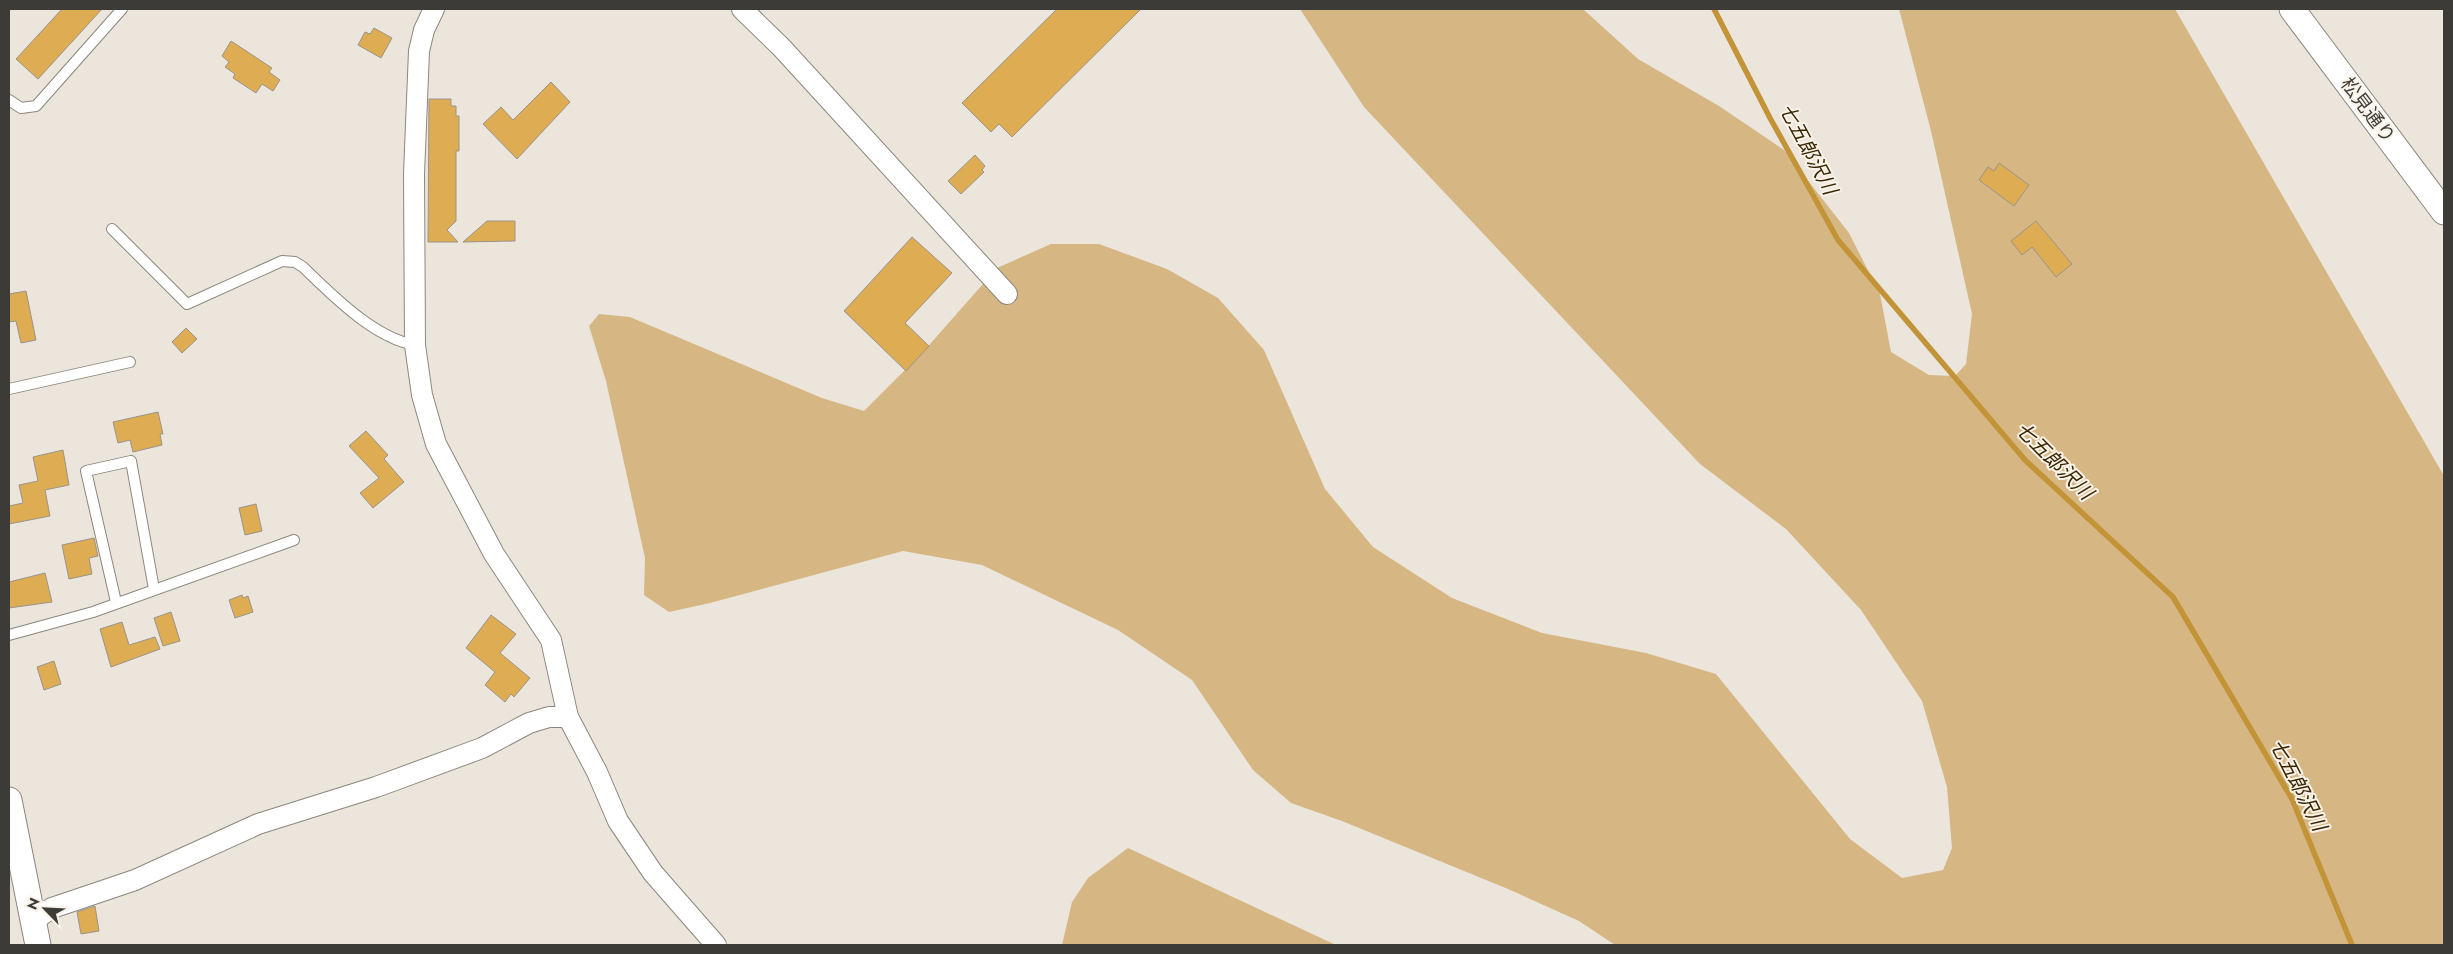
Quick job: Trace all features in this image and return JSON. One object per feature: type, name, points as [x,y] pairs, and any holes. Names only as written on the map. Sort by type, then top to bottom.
[{"type":"street","points":[[434,9],[424,30],[419,51],[414,174],[415,345],[422,395],[436,444],[494,554],[551,640],[568,717],[597,772],[618,821],[653,873],[716,945]]},
{"type":"street","points":[[742,9],[782,48],[1007,294]]},
{"type":"street","name":"松見通り","points":[[2292,9],[2444,212]]},
{"type":"street","points":[[33,921],[52,908],[135,880],[258,824],[376,787],[482,748],[529,722],[549,717],[568,717]]},
{"type":"street","points":[[9,800],[15,861],[33,921],[38,945]]},
{"type":"lane","points":[[9,100],[21,108],[36,106],[122,9]]},
{"type":"lane","points":[[112,229],[187,304],[282,261],[294,262],[303,267],[344,306],[399,342],[415,345]]},
{"type":"lane","points":[[9,389],[130,362]]},
{"type":"lane","points":[[116,602],[86,471],[130,461],[154,589]]},
{"type":"lane","points":[[9,634],[93,612],[116,602],[294,540]]},
{"type":"shaded area","points":[[1300,9],[1583,9],[1638,59],[1719,106],[1784,150],[1849,233],[1880,294],[1891,352],[1929,375],[1955,376],[1966,364],[1972,314],[1931,131],[1899,9],[2175,9],[2444,476],[2444,945],[1615,945],[1579,921],[1508,889],[1342,821],[1291,803],[1253,770],[1192,680],[1118,630],[982,565],[903,551],[710,603],[669,612],[644,595],[645,558],[606,381],[589,326],[599,314],[630,317],[822,398],[864,411],[923,352],[997,268],[1051,244],[1099,244],[1167,269],[1218,298],[1264,350],[1325,489],[1373,547],[1452,598],[1542,633],[1646,653],[1716,674],[1850,839],[1902,878],[1943,870],[1952,848],[1947,787],[1922,701],[1861,610],[1786,529],[1700,464],[1364,107]]},
{"type":"shaded area","points":[[1128,848],[1336,945],[1062,945],[1072,902],[1088,878]]},
{"type":"building","points":[[62,9],[102,9],[38,79],[16,59]]},
{"type":"building","points":[[1057,9],[1141,9],[1012,137],[999,124],[991,132],[962,103]]},
{"type":"building","points":[[374,28],[392,38],[381,58],[358,45],[365,32],[370,34]]},
{"type":"building","points":[[231,41],[272,68],[269,72],[280,80],[273,91],[262,84],[256,93],[233,78],[235,74],[225,67],[229,62],[222,56]]},
{"type":"building","points":[[551,82],[570,102],[517,159],[483,124],[501,107],[513,120]]},
{"type":"building","points":[[429,99],[451,99],[451,106],[456,106],[456,116],[459,116],[459,151],[456,151],[456,221],[447,230],[458,242],[428,242]]},
{"type":"building","points":[[975,155],[985,166],[982,170],[984,172],[961,194],[948,181]]},
{"type":"building","points":[[1999,163],[2029,185],[2014,206],[1979,180],[1988,167],[1994,171]]},
{"type":"building","points":[[487,221],[515,221],[515,241],[463,242]]},
{"type":"building","points":[[2036,221],[2072,264],[2056,277],[2032,247],[2022,255],[2011,241]]},
{"type":"building","points":[[912,237],[952,273],[905,323],[929,346],[906,371],[844,311]]},
{"type":"building","points":[[26,291],[36,340],[21,343],[16,321],[9,322],[9,294]]},
{"type":"building","points":[[186,328],[197,339],[182,353],[172,342]]},
{"type":"building","points":[[158,412],[163,434],[160,434],[162,445],[133,452],[130,440],[118,443],[113,422]]},
{"type":"building","points":[[366,431],[388,455],[384,459],[404,482],[373,508],[360,493],[379,478],[349,446]]},
{"type":"building","points":[[63,450],[69,485],[45,490],[50,516],[9,524],[9,506],[23,503],[19,485],[38,481],[33,457]]},
{"type":"building","points":[[256,504],[262,531],[245,535],[239,508]]},
{"type":"building","points":[[94,538],[98,556],[89,558],[92,574],[69,579],[62,545]]},
{"type":"building","points":[[45,573],[52,602],[9,608],[9,582]]},
{"type":"building","points":[[242,595],[243,598],[248,596],[253,612],[235,618],[229,600]]},
{"type":"building","points":[[171,612],[180,641],[163,646],[154,618]]},
{"type":"building","points":[[491,615],[516,634],[500,653],[530,678],[514,697],[511,694],[505,702],[485,685],[495,672],[466,648]]},
{"type":"building","points":[[122,622],[129,645],[155,637],[160,649],[111,667],[100,629]]},
{"type":"building","points":[[54,661],[61,684],[44,690],[37,667]]},
{"type":"building","points":[[95,906],[99,931],[81,934],[77,912]]},
{"type":"waterway","name":"七五郎沢川","points":[[1714,9],[1770,118],[1838,240],[2025,460],[2173,597],[2292,799],[2352,945]]}]
